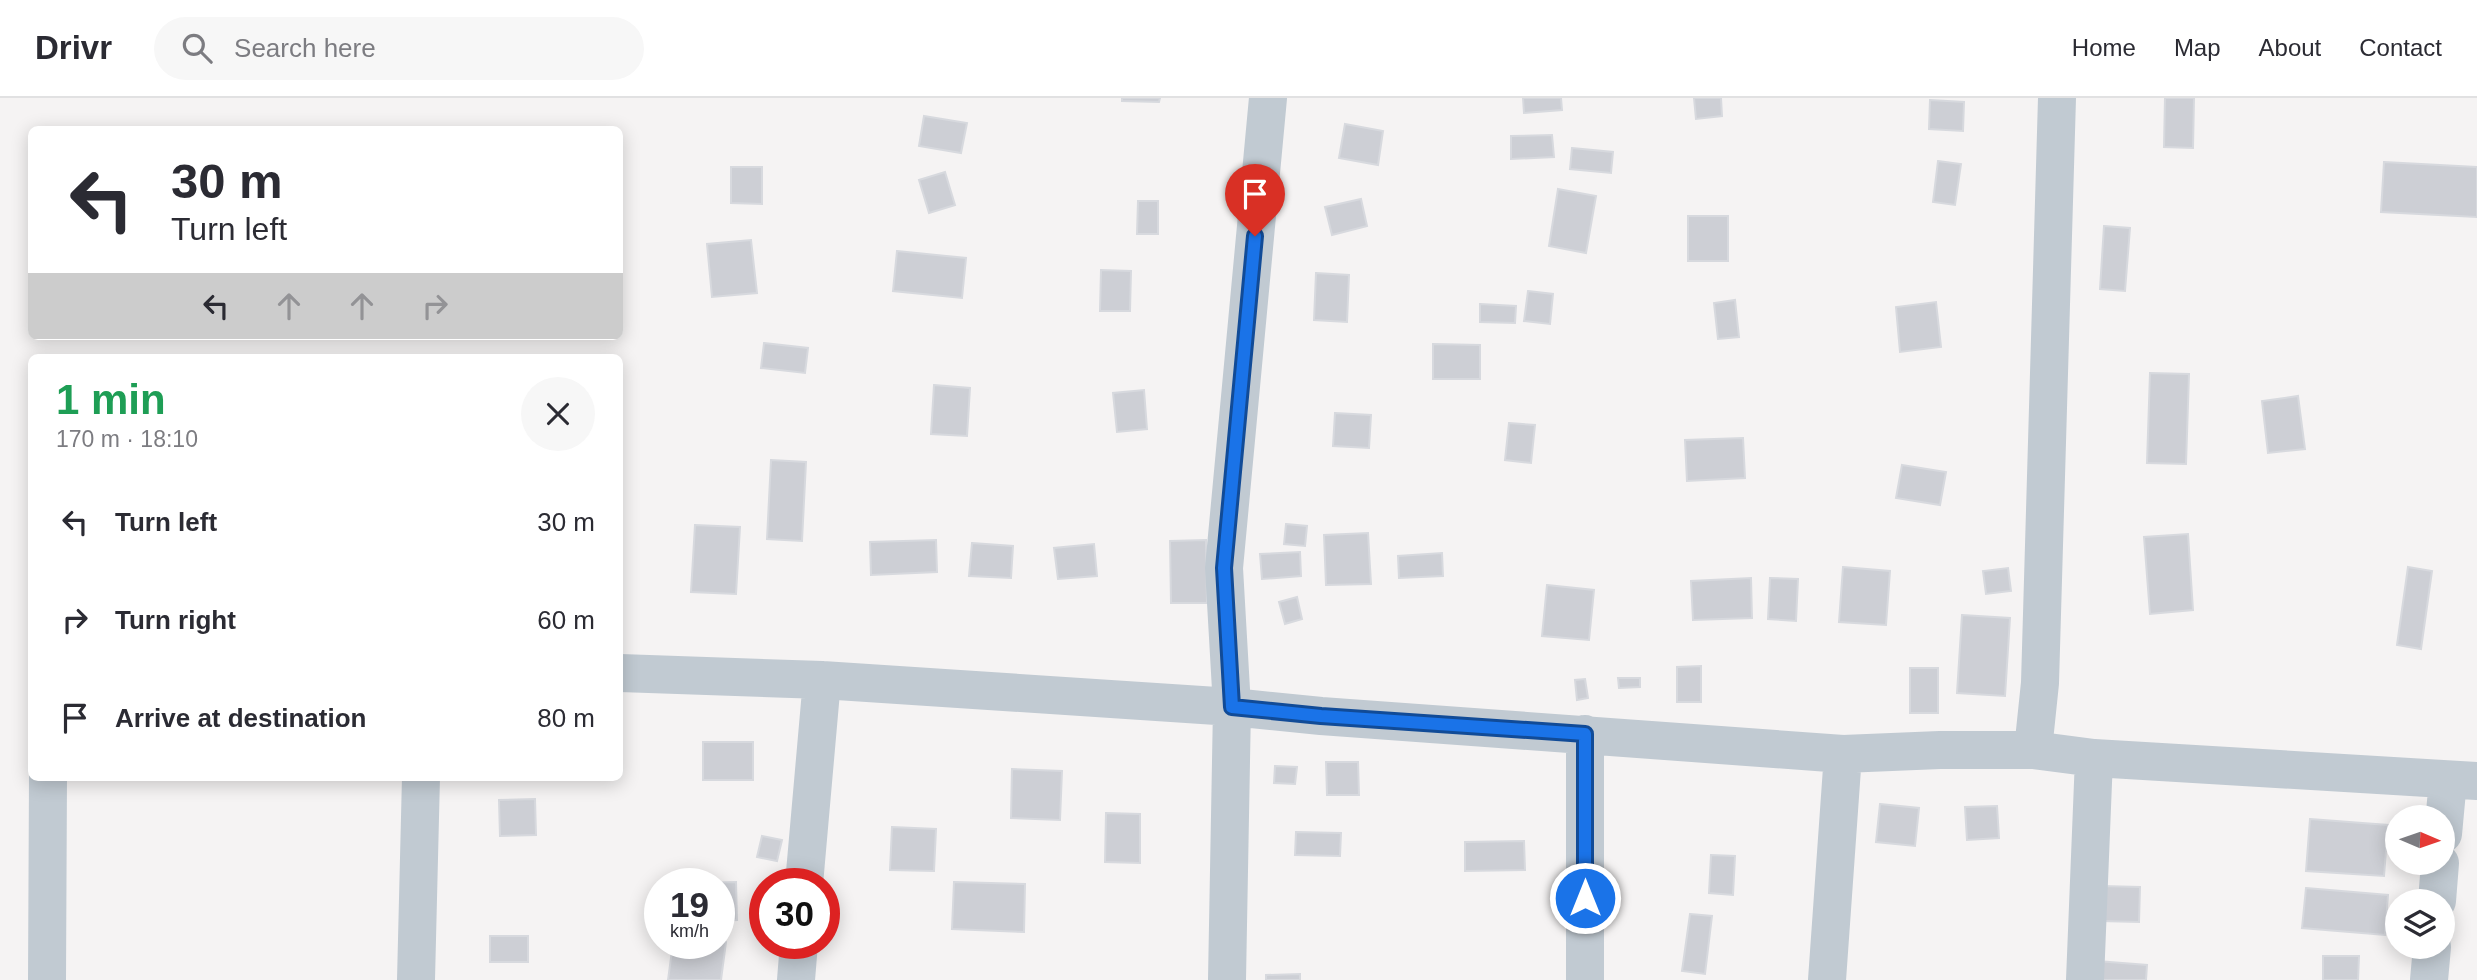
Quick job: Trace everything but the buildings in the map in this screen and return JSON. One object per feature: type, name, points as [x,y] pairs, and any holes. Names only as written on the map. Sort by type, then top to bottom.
[{"type":"street","points":[[1227,980],[1232,707],[1224,568],[1268,98]]},
{"type":"street","points":[[2033,750],[2041,668],[2057,98]]},
{"type":"street","points":[[623,673],[822,680],[1232,707],[1321,716],[1843,754],[2033,750],[2094,758],[2463,781],[2454,805]]},
{"type":"street","points":[[805,868],[822,680]]},
{"type":"street","points":[[1585,734],[1585,980]]},
{"type":"street","points":[[1827,980],[1843,754]]},
{"type":"street","points":[[2085,980],[2094,758]]},
{"type":"street","points":[[47,980],[48,781]]},
{"type":"street","points":[[416,980],[421,781]]},
{"type":"street","points":[[796,980],[798,959]]},
{"type":"street","points":[[2429,980],[2431,959]]},
{"type":"route","points":[[1255,236],[1224,568],[1232,707],[1321,716],[1585,734],[1585,898]]}]
